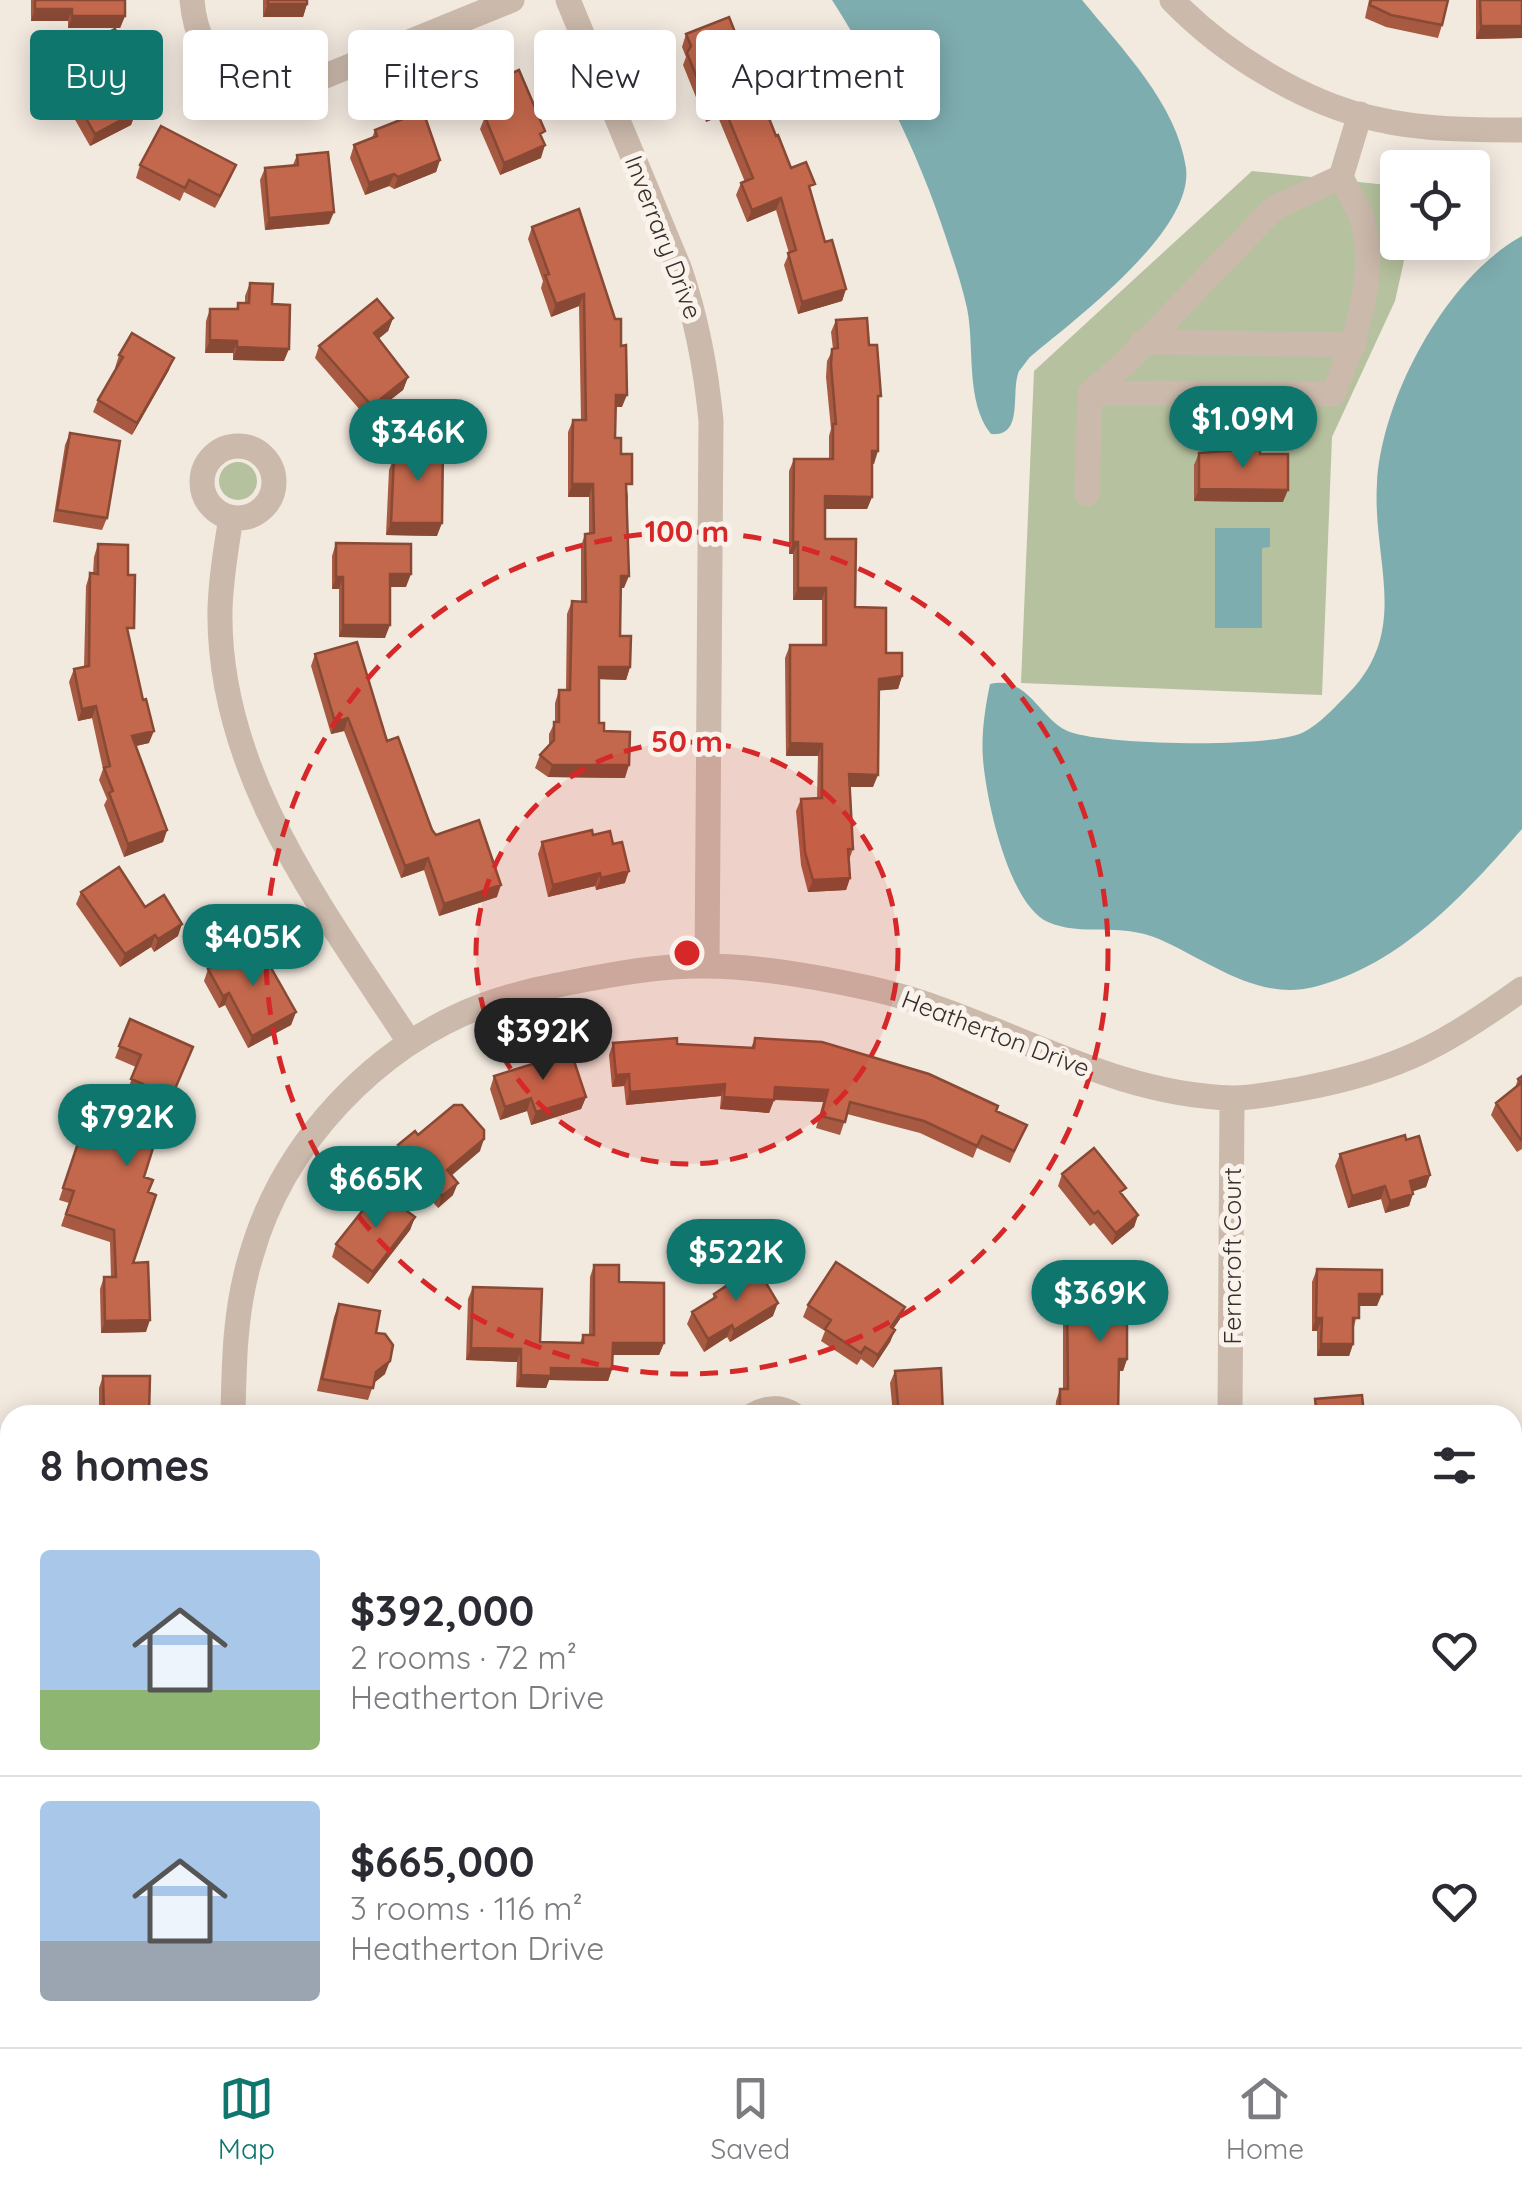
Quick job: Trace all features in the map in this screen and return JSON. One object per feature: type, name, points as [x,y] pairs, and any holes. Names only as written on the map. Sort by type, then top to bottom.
[{"type":"street","points":[[192,0],[199,38],[214,61],[235,77],[270,88],[290,88],[512,0]]},
{"type":"street","name":"Inverrary Drive","points":[[568,0],[680,270],[695,313],[706,369],[710,421],[708,966]]},
{"type":"street","points":[[1172,0],[1200,28],[1287,87],[1375,119],[1522,130]]},
{"type":"street","points":[[1090,393],[1333,394],[1354,345],[1368,254],[1362,218],[1340,177],[1360,114]]},
{"type":"street","points":[[1088,494],[1090,393],[1126,362],[1274,208],[1340,177]]},
{"type":"street","points":[[1142,342],[1354,345]]},
{"type":"street","points":[[231,518],[220,612],[225,671],[236,727],[270,817],[299,874],[410,1043]]},
{"type":"street","name":"Heatherton Drive","points":[[234,1405],[238,1308],[251,1254],[265,1216],[308,1140],[351,1090],[410,1043],[484,1006],[543,987],[650,968],[708,966],[783,973],[898,995],[957,1013],[1115,1078],[1232,1098],[1356,1078],[1419,1056],[1463,1031],[1522,989]]},
{"type":"street","name":"Ferncroft Court","points":[[1230,1405],[1232,1098]]},
{"type":"green space","points":[[1252,171],[1380,184],[1380,260],[1404,260],[1395,301],[1332,437],[1322,695],[1021,683],[1034,371]]},
{"type":"green space","points":[[238,462],[252,467],[257,481],[252,495],[238,500],[224,495],[219,481],[224,467]]},
{"type":"water","points":[[832,0],[1082,0],[1145,78],[1181,144],[1186,168],[1183,193],[1171,219],[1128,272],[1029,358],[1019,371],[1012,421],[1002,433],[991,434],[977,406],[967,308],[929,189],[898,120],[940,120],[940,30],[850,30]]},
{"type":"water","points":[[1522,236],[1522,829],[1454,902],[1403,944],[1346,977],[1314,987],[1293,990],[1253,984],[1144,934],[1074,929],[1048,922],[1034,912],[1022,895],[995,824],[983,750],[990,684],[1003,683],[1025,692],[1050,719],[1070,732],[1117,740],[1259,741],[1304,732],[1320,721],[1365,673],[1378,648],[1385,596],[1377,483],[1391,414],[1405,378],[1444,310],[1494,255]]},
{"type":"water","points":[[1215,528],[1270,528],[1270,547],[1262,548],[1262,628],[1215,628]]},
{"type":"building","points":[[35,0],[125,0],[125,16],[72,16],[72,9],[35,9]]},
{"type":"building","points":[[268,0],[307,0],[307,4],[268,4]]},
{"type":"building","points":[[1371,0],[1448,0],[1442,25],[1391,15],[1370,5]]},
{"type":"building","points":[[1480,0],[1522,0],[1522,26],[1481,26]]},
{"type":"building","points":[[729,17],[734,30],[696,30]]},
{"type":"building","points":[[696,30],[696,75],[687,53],[691,46],[686,34]]},
{"type":"building","points":[[519,70],[534,105],[534,120],[540,120],[545,131],[540,134],[545,145],[504,163],[486,120],[514,120],[514,72]]},
{"type":"building","points":[[87,120],[121,120],[95,134]]},
{"type":"building","points":[[400,120],[426,120],[440,160],[398,177],[394,174],[369,183],[354,145],[377,136],[375,130]]},
{"type":"building","points":[[729,120],[770,120],[791,168],[806,162],[815,184],[809,186],[825,242],[832,240],[846,289],[802,302],[788,253],[796,250],[781,198],[752,210],[741,183],[753,178]]},
{"type":"building","points":[[161,126],[236,165],[220,196],[189,180],[185,188],[140,165]]},
{"type":"building","points":[[328,152],[334,212],[269,218],[265,168],[298,165],[297,155]]},
{"type":"building","points":[[579,209],[615,319],[621,319],[621,346],[626,345],[627,395],[616,395],[615,438],[621,438],[621,454],[632,454],[632,484],[626,484],[629,576],[621,576],[620,636],[631,636],[630,667],[599,667],[599,723],[604,723],[604,731],[630,732],[629,765],[552,765],[540,755],[554,740],[554,722],[559,722],[559,690],[570,690],[572,601],[586,602],[585,534],[594,533],[593,484],[572,484],[573,420],[586,420],[584,294],[556,304],[532,227]]},
{"type":"building","points":[[250,283],[273,284],[272,304],[290,305],[289,349],[237,347],[237,341],[210,340],[210,309],[238,309],[238,303],[249,303]]},
{"type":"building","points":[[377,299],[393,318],[374,333],[408,377],[372,406],[319,346]]},
{"type":"building","points":[[867,318],[869,345],[877,345],[881,396],[878,451],[872,451],[872,497],[825,496],[825,539],[856,539],[855,607],[886,608],[886,653],[902,653],[902,676],[879,679],[878,775],[849,774],[853,849],[848,849],[850,878],[813,880],[805,852],[801,799],[822,798],[822,744],[790,743],[790,645],[826,645],[826,588],[798,588],[798,542],[793,542],[794,459],[833,459],[836,424],[831,365],[832,349],[838,348],[836,320]]},
{"type":"building","points":[[132,333],[174,358],[137,423],[98,400]]},
{"type":"building","points":[[70,433],[120,441],[107,518],[57,510]]},
{"type":"building","points":[[399,444],[443,444],[442,523],[391,523],[394,457],[399,457]]},
{"type":"building","points":[[1260,449],[1260,454],[1288,454],[1288,490],[1199,489],[1199,453]]},
{"type":"building","points":[[336,543],[411,544],[411,574],[390,574],[390,625],[343,625],[343,577],[336,577]]},
{"type":"building","points":[[98,544],[128,545],[128,575],[135,575],[134,628],[127,628],[154,731],[132,736],[167,830],[128,844],[109,793],[113,791],[104,768],[110,766],[96,706],[82,709],[74,669],[89,666],[90,573],[98,574]]},
{"type":"building","points":[[357,642],[387,741],[398,737],[432,830],[436,835],[479,820],[501,885],[444,904],[428,858],[405,866],[348,718],[335,722],[315,654]]},
{"type":"building","points":[[592,830],[593,835],[610,831],[613,844],[622,842],[629,871],[601,878],[600,873],[553,885],[542,842]]},
{"type":"building","points":[[119,867],[145,907],[164,895],[182,924],[125,954],[81,892]]},
{"type":"building","points":[[257,943],[296,1012],[252,1036],[229,993],[223,996],[208,969]]},
{"type":"building","points":[[130,1019],[193,1047],[150,1147],[153,1148],[144,1177],[153,1180],[148,1192],[156,1195],[133,1263],[148,1262],[150,1320],[105,1321],[104,1277],[116,1277],[114,1230],[66,1214],[74,1191],[63,1188],[84,1125],[120,1137],[143,1084],[131,1079],[141,1055],[119,1046]]},
{"type":"building","points":[[677,1038],[677,1044],[754,1048],[755,1038],[822,1042],[929,1074],[998,1106],[996,1111],[1027,1125],[1014,1151],[982,1136],[977,1146],[924,1121],[850,1102],[845,1122],[821,1116],[828,1090],[775,1087],[774,1100],[724,1097],[725,1084],[630,1092],[629,1074],[616,1075],[613,1043]]},
{"type":"building","points":[[571,1052],[586,1097],[536,1112],[531,1098],[505,1107],[494,1076]]},
{"type":"building","points":[[1522,1076],[1521,1140],[1496,1103],[1521,1083],[1518,1079]]},
{"type":"building","points":[[454,1105],[462,1105],[484,1130],[484,1139],[447,1170],[458,1183],[442,1196],[398,1145],[415,1131],[418,1135]]},
{"type":"building","points":[[1405,1135],[1406,1140],[1419,1136],[1430,1175],[1410,1181],[1413,1194],[1390,1201],[1385,1186],[1352,1196],[1340,1154]]},
{"type":"building","points":[[1094,1148],[1126,1188],[1120,1192],[1138,1215],[1116,1233],[1098,1211],[1094,1214],[1062,1174]]},
{"type":"building","points":[[379,1190],[415,1217],[373,1272],[336,1244]]},
{"type":"building","points":[[836,1262],[905,1307],[878,1355],[865,1347],[861,1353],[825,1329],[831,1320],[808,1305]]},
{"type":"building","points":[[594,1265],[619,1265],[619,1282],[664,1283],[664,1343],[613,1343],[612,1369],[551,1368],[551,1376],[521,1375],[521,1349],[471,1348],[473,1287],[542,1289],[540,1342],[583,1343],[583,1335],[594,1335]]},
{"type":"building","points":[[756,1266],[778,1303],[734,1330],[732,1325],[708,1339],[692,1312]]},
{"type":"building","points":[[1317,1269],[1382,1270],[1382,1294],[1359,1294],[1359,1318],[1353,1318],[1353,1344],[1321,1344],[1322,1318],[1316,1318]]},
{"type":"building","points":[[1119,1277],[1153,1277],[1153,1307],[1127,1307],[1127,1359],[1119,1359],[1118,1405],[1060,1405],[1060,1389],[1068,1389],[1067,1293],[1119,1289]]},
{"type":"building","points":[[339,1304],[380,1311],[376,1333],[385,1334],[393,1345],[390,1361],[376,1372],[373,1388],[322,1379]]},
{"type":"building","points":[[941,1368],[943,1405],[898,1405],[895,1371]]},
{"type":"building","points":[[103,1376],[150,1376],[149,1405],[104,1405]]},
{"type":"building","points":[[1362,1395],[1363,1405],[1316,1405],[1315,1399]]}]
